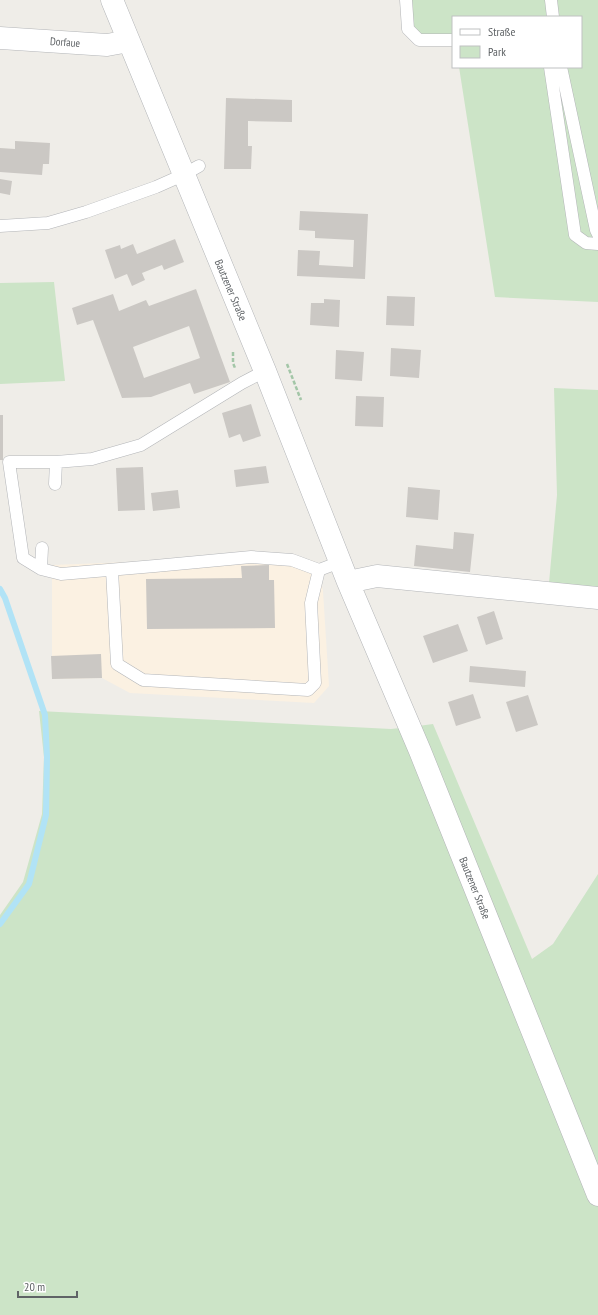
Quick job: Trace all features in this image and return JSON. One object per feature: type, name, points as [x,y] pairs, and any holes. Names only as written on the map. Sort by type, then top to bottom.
[{"type":"street","name":"Bautzener Straße","points":[[112,0],[129,41],[191,171],[265,371],[340,562],[420,752],[598,1195]]},
{"type":"street","name":"Dorfaue","points":[[0,38],[107,44],[129,41]]},
{"type":"street","points":[[348,582],[377,576],[598,598]]},
{"type":"lane","points":[[406,0],[408,29],[419,40],[452,40]]},
{"type":"lane","points":[[551,0],[553,16]]},
{"type":"lane","points":[[550,68],[575,234],[586,243],[598,244]]},
{"type":"lane","points":[[561,68],[598,234]]},
{"type":"lane","points":[[0,226],[48,223],[86,212],[156,187],[191,171]]},
{"type":"lane","points":[[265,371],[242,383],[141,445],[92,459],[56,462],[9,462],[23,558],[41,569],[61,574],[251,557],[292,560],[319,570],[340,562]]},
{"type":"lane","points":[[55,484],[56,462]]},
{"type":"lane","points":[[41,569],[42,548]]},
{"type":"lane","points":[[112,570],[117,664],[143,680],[308,690],[316,683],[311,603],[319,570]]},
{"type":"shaded area","points":[[312,560],[319,570],[323,591],[329,686],[314,703],[130,693],[102,678],[52,679],[52,565],[154,561],[291,563]]},
{"type":"green space","points":[[406,0],[598,0],[598,302],[495,297],[459,68],[582,68],[582,16],[452,16],[452,40],[419,40],[408,29]]},
{"type":"green space","points":[[54,282],[65,381],[0,384],[0,283]]},
{"type":"green space","points":[[554,388],[598,390],[598,587],[549,583],[557,495]]},
{"type":"green space","points":[[39,711],[391,729],[409,727],[598,1198],[598,1315],[0,1315],[0,915],[23,882],[42,814],[44,757]]},
{"type":"green space","points":[[433,724],[532,959],[553,944],[598,874],[598,1194],[411,727]]},
{"type":"building","points":[[226,98],[292,100],[292,122],[248,121],[248,146],[252,146],[251,169],[224,169]]},
{"type":"building","points":[[15,141],[50,143],[49,164],[43,164],[42,175],[0,172],[0,148],[15,149]]},
{"type":"building","points":[[0,179],[12,181],[10,195],[0,193]]},
{"type":"building","points":[[300,211],[368,214],[365,279],[297,276],[298,250],[320,251],[319,265],[353,267],[354,240],[315,238],[315,231],[299,230]]},
{"type":"building","points":[[175,239],[184,262],[164,270],[162,265],[142,273],[145,280],[132,286],[127,274],[115,279],[105,250],[120,245],[121,249],[133,244],[137,254]]},
{"type":"building","points":[[196,289],[230,382],[194,394],[190,383],[151,397],[122,398],[93,320],[77,325],[72,308],[113,294],[119,311],[146,300],[149,306]],"holes":[[[189,326],[200,358],[144,378],[133,347]]]},
{"type":"building","points":[[387,296],[415,297],[414,326],[386,325]]},
{"type":"building","points":[[324,299],[340,300],[339,327],[310,325],[311,303],[324,303]]},
{"type":"building","points":[[391,348],[421,350],[419,378],[390,376]]},
{"type":"building","points":[[336,350],[364,352],[362,381],[335,379]]},
{"type":"building","points":[[356,396],[384,397],[383,427],[355,426]]},
{"type":"building","points":[[251,404],[261,436],[243,442],[240,434],[229,438],[222,413]]},
{"type":"building","points":[[0,415],[3,415],[3,460],[0,460]]},
{"type":"building","points":[[266,466],[269,483],[236,487],[234,470]]},
{"type":"building","points":[[143,467],[145,510],[118,511],[116,468]]},
{"type":"building","points":[[408,487],[440,490],[438,520],[406,517]]},
{"type":"building","points":[[178,490],[180,508],[153,511],[151,493]]},
{"type":"building","points":[[454,532],[474,534],[470,572],[414,566],[416,545],[453,549]]},
{"type":"building","points":[[269,565],[269,580],[274,580],[275,628],[147,629],[146,579],[242,578],[241,566]]},
{"type":"building","points":[[494,611],[503,639],[486,645],[477,617]]},
{"type":"building","points":[[458,624],[468,651],[433,663],[423,636]]},
{"type":"building","points":[[101,654],[102,678],[52,679],[51,656]]},
{"type":"building","points":[[470,666],[526,671],[525,687],[469,682]]},
{"type":"building","points":[[473,694],[481,718],[456,726],[448,702]]},
{"type":"building","points":[[528,695],[538,725],[516,732],[506,702]]},
{"type":"waterway","points":[[0,589],[5,598],[45,715],[47,757],[46,815],[29,884],[0,924]]}]
